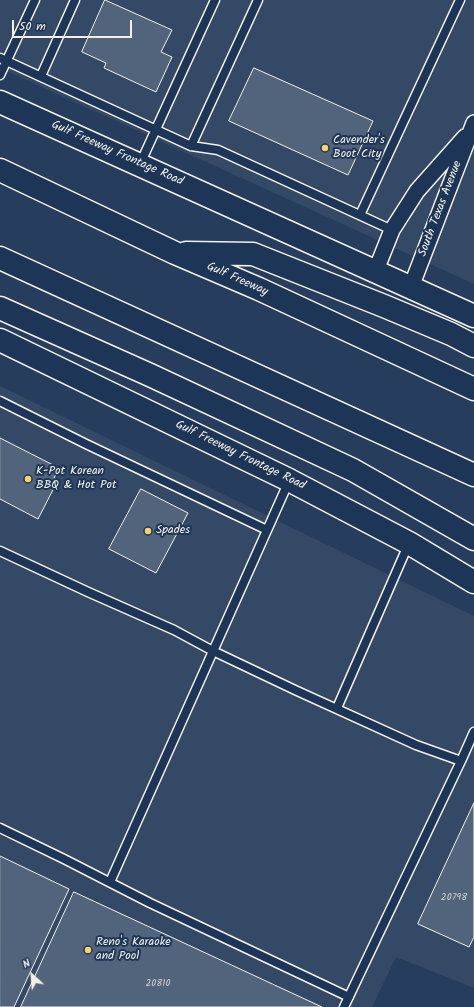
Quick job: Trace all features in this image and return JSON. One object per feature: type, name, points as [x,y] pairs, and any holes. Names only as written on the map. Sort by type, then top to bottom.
[{"type":"main road","name":"Gulf Freeway Frontage Road","points":[[0,102],[376,270],[474,316]]},
{"type":"main road","name":"Gulf Freeway","points":[[0,170],[175,253],[259,289],[474,389]]},
{"type":"main road","points":[[175,253],[253,254],[384,306],[451,334],[474,346]]},
{"type":"main road","points":[[0,258],[474,475]]},
{"type":"main road","points":[[0,308],[150,375],[353,470],[474,539]]},
{"type":"main road","name":"Gulf Freeway Frontage Road","points":[[3,344],[289,480],[409,543],[474,582]]},
{"type":"street","name":"South Texas Avenue","points":[[376,270],[392,230],[417,192],[473,128]]},
{"type":"street","name":"South Texas Avenue","points":[[411,287],[473,128]]},
{"type":"lane","points":[[0,75],[3,59],[35,0]]},
{"type":"lane","points":[[41,76],[75,0]]},
{"type":"lane","points":[[139,164],[215,0]]},
{"type":"lane","points":[[191,146],[258,0]]},
{"type":"lane","points":[[360,215],[460,0]]},
{"type":"lane","points":[[3,59],[191,146],[218,150],[392,230]]},
{"type":"lane","points":[[0,401],[86,444],[267,530]]},
{"type":"lane","points":[[110,882],[289,480]]},
{"type":"lane","points":[[337,708],[409,543]]},
{"type":"lane","points":[[0,551],[174,630],[295,690],[416,745],[461,761]]},
{"type":"lane","points":[[344,1007],[474,732]]},
{"type":"lane","points":[[0,828],[150,903],[349,997]]},
{"type":"shaded area","points":[[0,0],[474,0],[474,284],[0,68]]},
{"type":"shaded area","points":[[0,386],[474,616],[474,988],[396,957],[372,1007],[0,1007]]},
{"type":"building","points":[[105,0],[172,30],[161,52],[172,57],[156,92],[104,68],[106,63],[82,52]]},
{"type":"building","name":"Cavender's Boot City","points":[[254,68],[373,121],[348,175],[229,121]]},
{"type":"building","name":"K-Pot Korean BBQ & Hot Pot","points":[[0,438],[59,468],[54,478],[58,480],[38,519],[0,499]]},
{"type":"building","name":"Spades","points":[[141,489],[188,513],[156,573],[109,549]]},
{"type":"building","points":[[474,803],[474,937],[469,947],[418,924]]},
{"type":"building","points":[[0,856],[69,889],[14,1007],[0,1007]]},
{"type":"building","points":[[74,892],[322,1007],[21,1007]]},
{"type":"place","name":"Cavender's Boot City","points":[[325,148]]},
{"type":"place","name":"K-Pot Korean BBQ & Hot Pot","points":[[28,479]]},
{"type":"place","name":"Spades","points":[[148,531]]},
{"type":"place","name":"Reno's Karaoke and Pool","points":[[88,950]]}]
